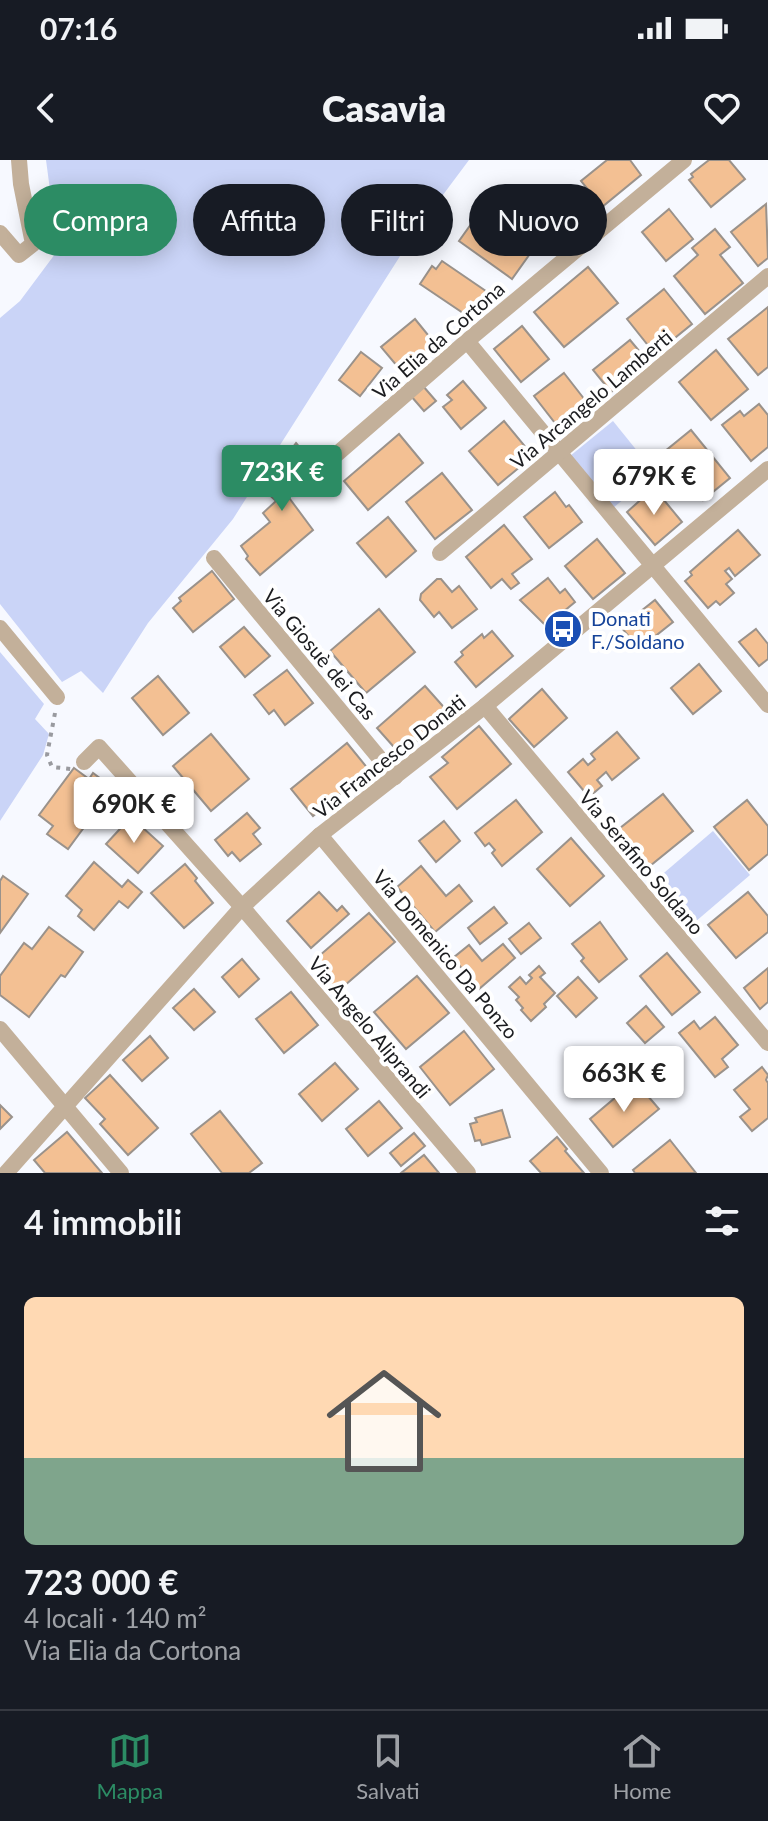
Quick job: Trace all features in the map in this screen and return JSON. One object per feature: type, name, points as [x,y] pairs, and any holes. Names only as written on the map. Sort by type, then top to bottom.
[{"type":"street","points":[[0,233],[19,255],[33,244],[19,160]]},
{"type":"street","name":"Via Elia da Cortona","points":[[330,460],[684,160]]},
{"type":"street","name":"Via Arcangelo Lamberti","points":[[440,553],[768,276]]},
{"type":"street","points":[[467,341],[768,705]]},
{"type":"street","name":"Via Francesco Donati","points":[[6,1173],[242,907],[320,835],[485,706],[768,469]]},
{"type":"street","name":"Via Giosuè dei Cas","points":[[214,558],[395,777]]},
{"type":"street","points":[[0,628],[57,697]]},
{"type":"street","name":"Via Serafino Soldano","points":[[485,706],[768,1043]]},
{"type":"street","name":"Via Angelo Aliprandi","points":[[84,762],[99,747],[242,907],[468,1173]]},
{"type":"street","name":"Via Domenico Da Ponzo","points":[[320,835],[601,1173]]},
{"type":"street","points":[[0,1029],[121,1173]]},
{"type":"path","points":[[57,697],[47,755],[52,767],[68,770],[84,762]]},
{"type":"shaded area","points":[[46,160],[469,160],[451,184],[341,184],[341,256],[400,256],[233,519],[148,623],[103,693],[81,671],[62,682],[0,604],[0,318],[20,301],[54,256],[177,256],[177,184],[49,184]]},
{"type":"shaded area","points":[[613,421],[655,473],[613,508],[570,456]]},
{"type":"shaded area","points":[[0,652],[44,704],[35,719],[49,734],[43,755],[0,821]]},
{"type":"shaded area","points":[[713,831],[750,875],[688,928],[651,884]]},
{"type":"building","points":[[607,160],[630,160],[641,175],[607,203],[607,184],[583,184],[581,181]]},
{"type":"building","points":[[709,160],[729,160],[745,179],[711,207],[689,180],[693,177],[691,174]]},
{"type":"building","points":[[766,204],[768,258],[758,266],[731,232]]},
{"type":"building","points":[[669,209],[693,239],[666,261],[642,232]]},
{"type":"building","points":[[469,227],[469,248],[459,241]]},
{"type":"building","points":[[715,229],[730,247],[720,255],[743,283],[705,314],[674,276],[698,255],[692,248]]},
{"type":"building","points":[[480,256],[528,256],[512,279]]},
{"type":"building","points":[[442,261],[499,300],[472,319],[420,284],[432,266],[436,269]]},
{"type":"building","points":[[588,267],[618,303],[564,347],[534,312]]},
{"type":"building","points":[[664,289],[692,324],[655,354],[627,319]]},
{"type":"building","points":[[768,307],[768,367],[758,375],[728,339]]},
{"type":"building","points":[[415,319],[437,346],[403,373],[381,347]]},
{"type":"building","points":[[522,326],[549,359],[521,382],[494,349]]},
{"type":"building","points":[[630,340],[645,358],[636,366],[639,370],[611,392],[593,370]]},
{"type":"building","points":[[716,350],[748,389],[711,420],[679,382]]},
{"type":"building","points":[[361,352],[382,368],[360,396],[339,380]]},
{"type":"building","points":[[564,373],[592,409],[562,432],[534,396]]},
{"type":"building","points":[[463,381],[486,408],[461,429],[443,407],[452,400],[447,395]]},
{"type":"building","points":[[423,386],[436,401],[424,411],[411,396]]},
{"type":"building","points":[[759,404],[768,415],[768,447],[751,461],[722,425],[740,411],[744,416]]},
{"type":"building","points":[[504,421],[533,456],[498,485],[469,451]]},
{"type":"building","points":[[691,430],[730,478],[703,500],[664,452]]},
{"type":"building","points":[[399,434],[423,463],[368,510],[344,481]]},
{"type":"building","points":[[296,443],[318,470],[313,474],[317,477],[300,492],[296,487],[287,495],[313,530],[260,575],[246,559],[248,556],[241,546],[270,522],[263,513],[276,501],[262,488]]},
{"type":"building","points":[[442,473],[472,510],[435,539],[406,502]]},
{"type":"building","points":[[654,488],[682,522],[655,545],[627,512]]},
{"type":"building","points":[[555,492],[582,522],[549,548],[524,517]]},
{"type":"building","points":[[388,517],[416,551],[386,577],[357,543]]},
{"type":"building","points":[[504,525],[532,559],[512,574],[519,583],[511,589],[502,579],[491,588],[466,557]]},
{"type":"building","points":[[738,530],[760,555],[735,576],[729,568],[725,571],[732,579],[726,584],[734,593],[720,605],[716,601],[708,608],[685,581],[692,575],[690,572]]},
{"type":"building","points":[[597,539],[625,573],[593,599],[565,566]]},
{"type":"building","points":[[212,571],[234,599],[193,632],[173,608],[181,601],[179,598]]},
{"type":"building","points":[[548,578],[560,593],[565,589],[575,602],[546,626],[520,600]]},
{"type":"building","points":[[441,579],[452,592],[459,586],[477,609],[452,628],[439,612],[434,617],[420,600],[421,594]]},
{"type":"building","points":[[655,600],[673,622],[639,649],[621,627]]},
{"type":"building","points":[[379,609],[415,652],[366,693],[330,651]]},
{"type":"building","points":[[244,627],[270,656],[245,677],[220,647]]},
{"type":"building","points":[[756,629],[768,644],[768,659],[759,666],[739,642]]},
{"type":"building","points":[[492,631],[513,656],[476,687],[455,662],[463,655],[461,652],[482,634],[484,638]]},
{"type":"building","points":[[699,664],[721,691],[693,714],[671,688]]},
{"type":"building","points":[[287,670],[313,703],[285,725],[274,710],[269,714],[254,695]]},
{"type":"building","points":[[158,676],[189,713],[163,735],[132,698]]},
{"type":"building","points":[[425,686],[449,713],[401,755],[377,728]]},
{"type":"building","points":[[542,689],[567,718],[534,747],[509,719]]},
{"type":"building","points":[[479,726],[511,764],[457,809],[430,777],[448,763],[442,757]]},
{"type":"building","points":[[617,732],[639,758],[612,780],[606,772],[597,780],[602,786],[589,797],[568,772],[583,759],[588,765],[595,759],[591,754]]},
{"type":"building","points":[[211,734],[249,779],[211,811],[173,766]]},
{"type":"building","points":[[347,743],[369,770],[313,816],[291,789]]},
{"type":"building","points":[[74,768],[89,779],[93,773],[113,788],[68,849],[47,834],[53,826],[39,815]]},
{"type":"building","points":[[663,794],[693,831],[640,874],[610,836]]},
{"type":"building","points":[[516,800],[542,832],[502,866],[492,853],[495,850],[489,843],[485,846],[475,833]]},
{"type":"building","points":[[747,800],[768,826],[768,854],[749,870],[714,827]]},
{"type":"building","points":[[247,813],[260,828],[253,834],[261,844],[240,861],[232,852],[228,856],[215,840]]},
{"type":"building","points":[[131,817],[163,846],[138,873],[106,844]]},
{"type":"building","points":[[444,821],[460,841],[436,862],[419,841]]},
{"type":"building","points":[[571,838],[604,876],[570,906],[537,869]]},
{"type":"building","points":[[94,862],[122,887],[128,880],[142,892],[128,908],[119,901],[94,930],[78,916],[82,910],[66,896]]},
{"type":"building","points":[[185,864],[213,903],[184,928],[151,893]]},
{"type":"building","points":[[421,866],[446,896],[459,885],[472,901],[435,932],[397,887]]},
{"type":"building","points":[[3,876],[28,894],[0,933],[0,881]]},
{"type":"building","points":[[319,892],[337,911],[342,906],[349,914],[311,948],[287,921]]},
{"type":"building","points":[[748,892],[768,916],[768,932],[736,958],[708,925]]},
{"type":"building","points":[[494,907],[507,923],[480,944],[468,928]]},
{"type":"building","points":[[369,913],[395,942],[337,992],[312,962]]},
{"type":"building","points":[[600,922],[627,959],[599,982],[581,961],[584,958],[572,944]]},
{"type":"building","points":[[529,923],[541,938],[521,954],[509,939]]},
{"type":"building","points":[[49,927],[83,952],[29,1017],[0,995],[0,976],[24,943],[32,949]]},
{"type":"building","points":[[503,944],[515,958],[479,989],[453,958],[469,945],[482,961]]},
{"type":"building","points":[[667,953],[700,992],[672,1015],[640,976]]},
{"type":"building","points":[[242,959],[259,979],[239,997],[222,977]]},
{"type":"building","points":[[539,966],[545,973],[540,977],[555,993],[531,1021],[516,1000],[519,997],[509,987],[520,977],[526,984],[532,978],[529,975]]},
{"type":"building","points":[[768,968],[768,1002],[760,1009],[744,988]]},
{"type":"building","points":[[417,976],[449,1013],[406,1049],[374,1012]]},
{"type":"building","points":[[578,977],[597,998],[576,1017],[557,996]]},
{"type":"building","points":[[194,989],[215,1012],[194,1030],[173,1008]]},
{"type":"building","points":[[291,992],[318,1025],[284,1053],[256,1019]]},
{"type":"building","points":[[646,1006],[664,1027],[645,1043],[627,1023]]},
{"type":"building","points":[[715,1017],[738,1045],[722,1059],[728,1067],[715,1077],[679,1033],[694,1021],[700,1029]]},
{"type":"building","points":[[464,1031],[494,1069],[450,1105],[420,1067]]},
{"type":"building","points":[[150,1036],[168,1058],[142,1081],[123,1060]]},
{"type":"building","points":[[335,1063],[358,1089],[322,1121],[299,1094]]},
{"type":"building","points":[[762,1067],[768,1075],[768,1118],[752,1131],[740,1117],[750,1109],[734,1090]]},
{"type":"building","points":[[110,1075],[158,1128],[128,1155],[100,1124],[105,1119],[85,1098]]},
{"type":"building","points":[[635,1081],[659,1109],[613,1147],[590,1119]]},
{"type":"building","points":[[379,1101],[402,1128],[368,1156],[346,1129]]},
{"type":"building","points":[[0,1105],[12,1117],[0,1129]]},
{"type":"building","points":[[502,1110],[510,1137],[482,1145],[480,1140],[475,1141],[470,1124],[477,1122],[475,1118]]},
{"type":"building","points":[[220,1111],[262,1163],[249,1173],[222,1173],[191,1134]]},
{"type":"building","points":[[67,1132],[102,1173],[45,1173],[34,1160]]},
{"type":"building","points":[[414,1133],[425,1146],[401,1166],[390,1153]]},
{"type":"building","points":[[557,1137],[584,1173],[541,1173],[530,1161]]},
{"type":"building","points":[[670,1140],[696,1173],[635,1173],[633,1170]]},
{"type":"building","points":[[424,1155],[439,1173],[401,1173]]},
{"type":"place","name":"Donati F./Soldano","points":[[563,629]]}]
